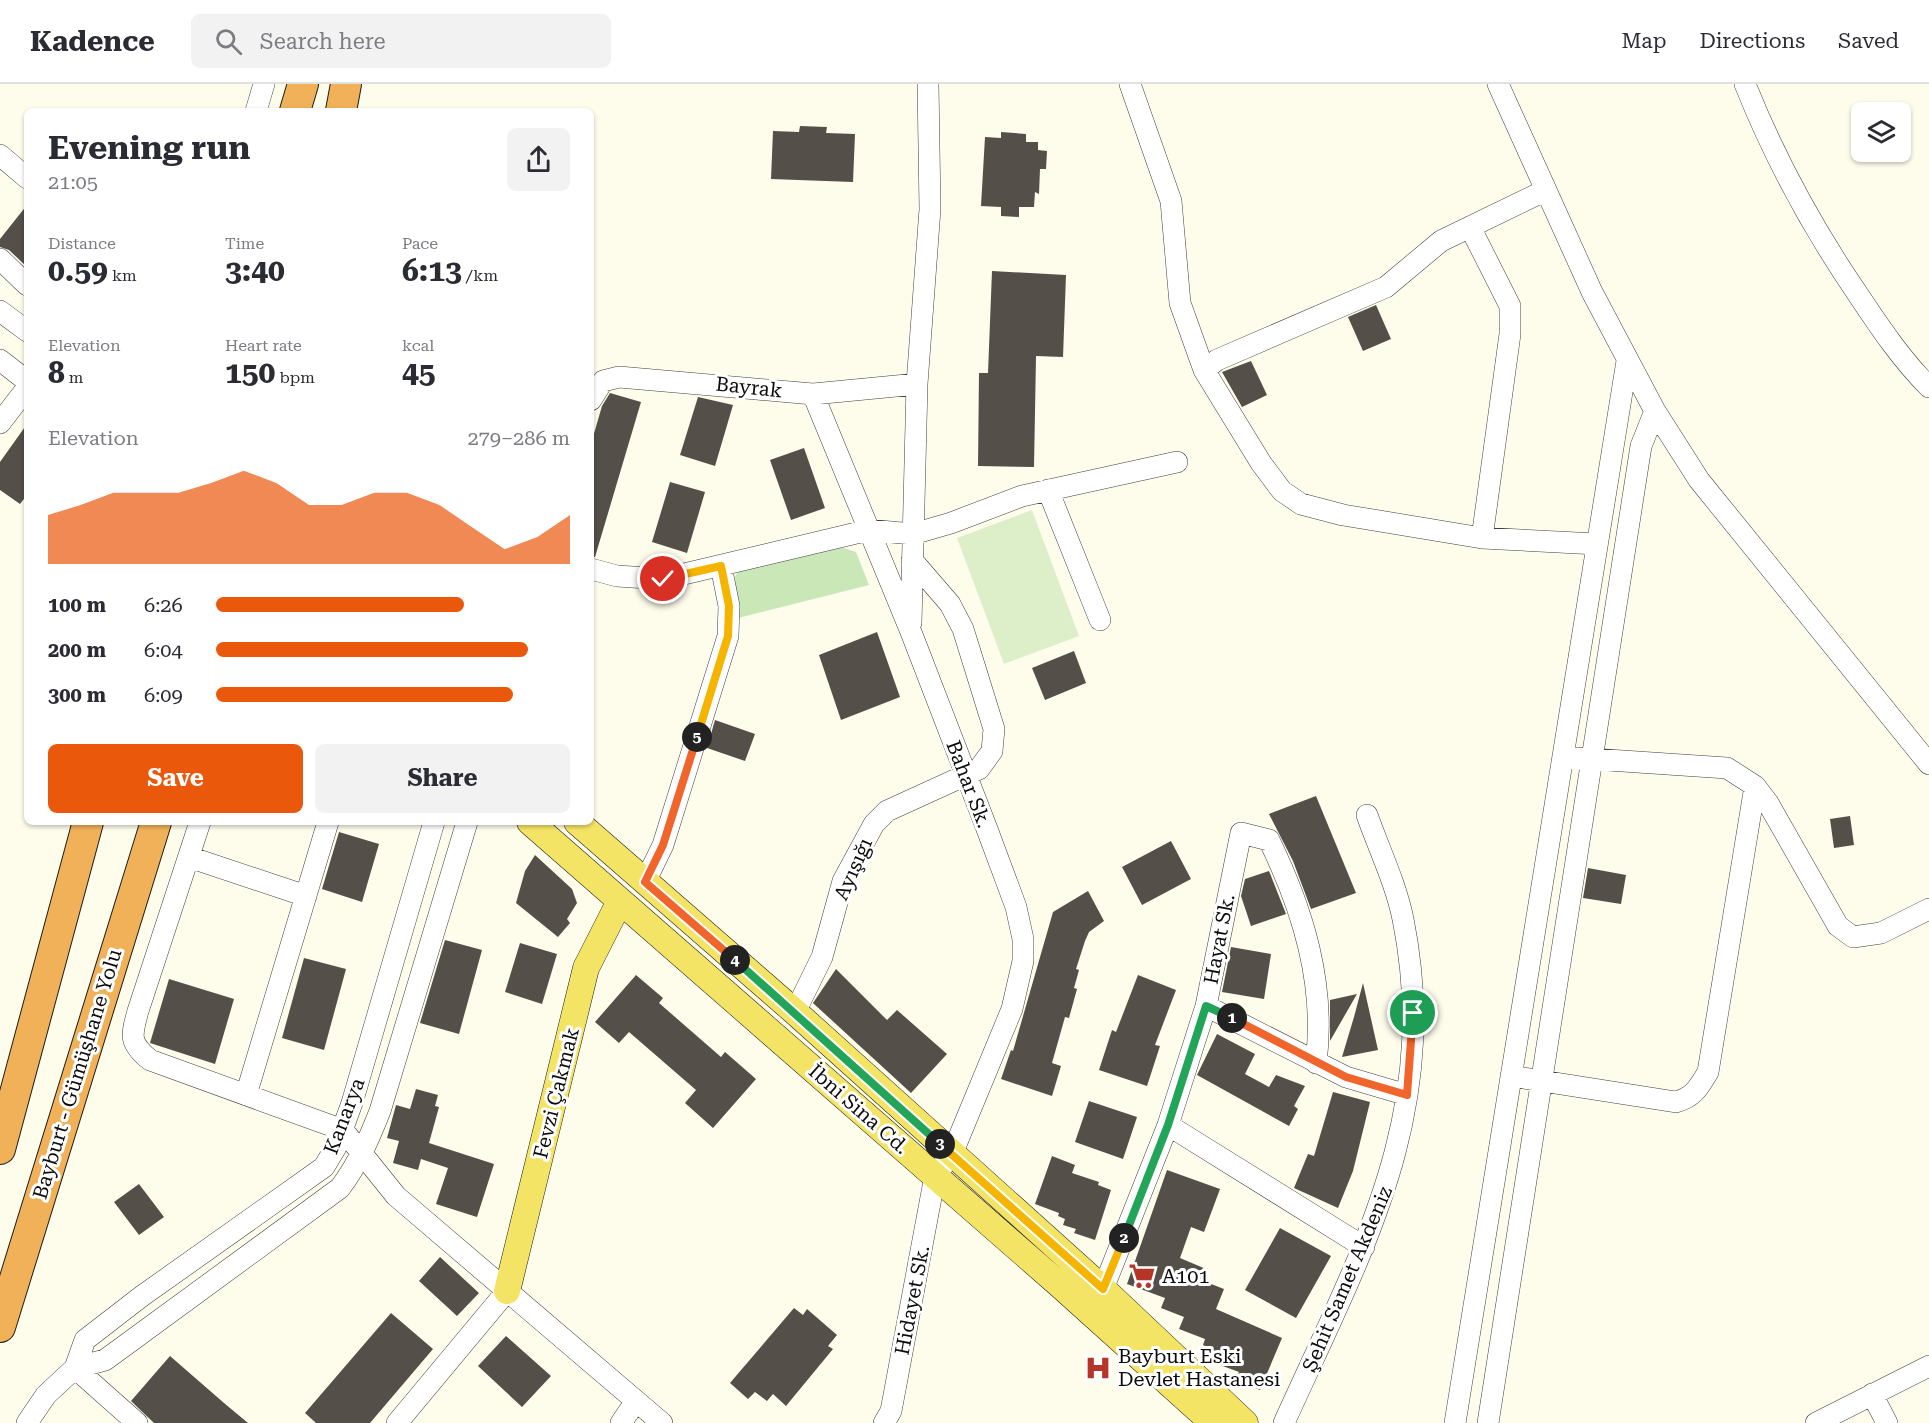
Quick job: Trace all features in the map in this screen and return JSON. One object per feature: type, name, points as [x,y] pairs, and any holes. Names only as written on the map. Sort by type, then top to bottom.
[{"type":"highway","points":[[296,108],[303,84]]},
{"type":"highway","points":[[342,108],[346,84]]},
{"type":"highway","points":[[0,1149],[86,825]]},
{"type":"highway","name":"Bayburt - Gümüşhane Yolu","points":[[0,1327],[155,825]]},
{"type":"main road","name":"İbni Sina Cd.","points":[[533,825],[1213,1423]]},
{"type":"main road","name":"İbni Sina Cd.","points":[[580,825],[795,1012],[1103,1289],[1245,1423]]},
{"type":"main road","name":"Fevzi Çakmak","points":[[507,1291],[586,968],[620,901]]},
{"type":"street","points":[[257,108],[264,84]]},
{"type":"street","points":[[911,632],[916,384],[930,209],[928,84]]},
{"type":"street","points":[[1130,84],[1171,201],[1180,303],[1204,370],[1261,463],[1282,491],[1301,504],[1343,515],[1482,538],[1597,544]]},
{"type":"street","points":[[1498,84],[1544,191],[1627,360],[1655,411],[1699,480],[1929,764]]},
{"type":"street","points":[[1745,84],[1779,164],[1824,244],[1879,327],[1929,387]]},
{"type":"street","points":[[0,155],[24,175]]},
{"type":"street","points":[[1204,370],[1217,360],[1386,287],[1441,241],[1544,191]]},
{"type":"street","points":[[1470,227],[1510,306],[1510,334],[1482,538]]},
{"type":"street","points":[[0,259],[24,282]]},
{"type":"street","points":[[0,311],[24,329]]},
{"type":"street","points":[[1455,1423],[1627,360]]},
{"type":"street","points":[[2,367],[24,379]]},
{"type":"street","name":"Bayrak","points":[[594,395],[603,381],[619,377],[813,394],[916,384]]},
{"type":"street","points":[[0,423],[24,392]]},
{"type":"street","name":"Bahar Sk.","points":[[813,394],[911,632],[1016,907],[1023,939],[1023,961],[1012,1009],[952,1154],[935,1176]]},
{"type":"street","points":[[1488,1423],[1641,447],[1655,411]]},
{"type":"street","points":[[594,570],[617,576],[663,579],[870,530],[913,534],[951,523],[1022,496],[1178,462]]},
{"type":"street","points":[[1048,490],[1100,620]]},
{"type":"street","name":"Ayışığı","points":[[795,1012],[822,957],[843,881],[874,824],[887,811],[979,768],[988,759],[994,741],[994,729],[963,629],[944,597],[912,560]]},
{"type":"street","points":[[645,882],[663,845],[728,636],[729,606],[721,566]]},
{"type":"street","points":[[1563,757],[1727,768],[1755,786],[1768,803],[1838,927],[1853,937],[1881,933],[1929,909]]},
{"type":"street","points":[[1512,1077],[1676,1102],[1689,1098],[1699,1088],[1708,1072],[1755,786]]},
{"type":"street","name":"Şehit Samet Akdeniz","points":[[1284,1423],[1364,1247],[1395,1162],[1407,1095],[1413,1013],[1410,966],[1402,917],[1367,815]]},
{"type":"street","points":[[199,825],[132,1034],[137,1049],[150,1060],[342,1130],[396,1196],[662,1423]]},
{"type":"street","points":[[246,1095],[327,825]]},
{"type":"street","name":"Kanarya","points":[[75,1368],[85,1340],[142,1296],[324,1167],[342,1130],[378,1020],[433,825]]},
{"type":"street","points":[[27,1423],[46,1395],[75,1368],[105,1360],[340,1188],[363,1153],[380,1111],[466,825]]},
{"type":"street","name":"Hayat Sk.","points":[[1103,1289],[1168,1125],[1206,1006],[1241,832],[1269,840],[1286,876],[1305,928],[1315,971],[1319,1038],[1316,1063]]},
{"type":"street","points":[[189,856],[306,896]]},
{"type":"street","points":[[1206,1006],[1346,1077],[1407,1095]]},
{"type":"street","points":[[1168,1125],[1364,1247]]},
{"type":"street","name":"Hidayet Sk.","points":[[884,1423],[891,1411],[935,1176]]},
{"type":"street","points":[[397,1423],[507,1291]]},
{"type":"street","points":[[1816,1423],[1929,1366]]},
{"type":"street","points":[[75,1368],[137,1423]]},
{"type":"street","points":[[1872,1394],[1887,1423]]},
{"type":"street","points":[[621,1423],[636,1401]]},
{"type":"green space","points":[[1032,510],[1079,636],[1004,664],[957,538]]},
{"type":"green space","points":[[838,546],[856,552],[869,585],[738,618],[735,577],[738,571]]},
{"type":"building","points":[[800,126],[827,127],[826,133],[855,134],[853,182],[771,179],[773,131],[799,132]]},
{"type":"building","points":[[1001,132],[1026,134],[1026,142],[1038,142],[1038,150],[1047,151],[1046,169],[1040,169],[1039,194],[1035,192],[1034,207],[1019,207],[1019,217],[1001,216],[1001,207],[981,206],[985,137],[1001,138]]},
{"type":"building","points":[[24,209],[24,264],[9,250],[0,247],[0,239]]},
{"type":"building","points":[[992,271],[1066,275],[1063,357],[1036,356],[1034,467],[978,466],[979,373],[988,373]]},
{"type":"building","points":[[1376,305],[1391,339],[1363,351],[1348,317]]},
{"type":"building","points":[[1251,361],[1267,395],[1242,407],[1222,372]]},
{"type":"building","points":[[610,393],[641,402],[594,557],[594,434],[602,406]]},
{"type":"building","points":[[698,397],[733,405],[715,466],[680,455]]},
{"type":"building","points":[[24,428],[24,499],[20,504],[0,490],[0,462]]},
{"type":"building","points":[[804,448],[825,508],[791,520],[770,460]]},
{"type":"building","points":[[670,482],[705,492],[687,553],[652,542]]},
{"type":"building","points":[[877,632],[900,697],[841,720],[819,655]]},
{"type":"building","points":[[1074,651],[1086,683],[1045,700],[1032,668]]},
{"type":"building","points":[[715,720],[755,734],[745,761],[707,748]]},
{"type":"building","points":[[1316,796],[1356,893],[1311,909],[1293,861],[1269,814]]},
{"type":"building","points":[[1850,816],[1854,845],[1834,848],[1830,819]]},
{"type":"building","points":[[339,832],[379,844],[362,902],[322,889]]},
{"type":"building","points":[[1171,841],[1191,879],[1142,905],[1122,867]]},
{"type":"building","points":[[535,855],[572,889],[577,903],[567,919],[570,923],[558,937],[516,903],[525,871]]},
{"type":"building","points":[[1588,868],[1626,875],[1621,904],[1583,898]]},
{"type":"building","points":[[1269,871],[1286,914],[1251,926],[1241,896],[1245,879]]},
{"type":"building","points":[[1088,891],[1104,921],[1089,932],[1076,969],[1079,970],[1074,988],[1077,989],[1069,1018],[1065,1017],[1052,1063],[1061,1066],[1052,1096],[1001,1079],[1011,1050],[1013,1051],[1053,912]]},
{"type":"building","points":[[445,940],[482,950],[459,1034],[420,1023]]},
{"type":"building","points":[[520,943],[557,954],[542,1004],[505,992]]},
{"type":"building","points":[[1231,947],[1271,954],[1264,999],[1222,992]]},
{"type":"building","points":[[304,958],[346,969],[324,1050],[282,1038]]},
{"type":"building","points":[[836,969],[887,1020],[897,1010],[947,1054],[911,1093],[813,1003]]},
{"type":"building","points":[[636,975],[663,998],[659,1003],[721,1057],[725,1052],[756,1079],[713,1128],[685,1103],[696,1090],[629,1032],[619,1043],[595,1022]]},
{"type":"building","points":[[1138,975],[1176,990],[1155,1045],[1160,1046],[1147,1086],[1099,1070],[1112,1030],[1116,1032]]},
{"type":"building","points":[[169,979],[234,999],[215,1064],[150,1043]]},
{"type":"building","points":[[1363,983],[1378,1050],[1342,1057],[1354,1017]]},
{"type":"building","points":[[1357,994],[1330,1041],[1330,1000]]},
{"type":"building","points":[[1217,1034],[1255,1054],[1245,1074],[1269,1087],[1276,1075],[1305,1086],[1294,1106],[1298,1109],[1289,1126],[1197,1075]]},
{"type":"building","points":[[416,1089],[438,1095],[435,1106],[439,1107],[429,1143],[494,1164],[477,1217],[436,1204],[448,1168],[421,1159],[418,1170],[393,1163],[399,1141],[387,1138],[396,1105],[410,1109]]},
{"type":"building","points":[[1333,1092],[1370,1102],[1353,1171],[1338,1208],[1294,1188],[1308,1154],[1314,1156]]},
{"type":"building","points":[[1089,1101],[1137,1117],[1123,1159],[1075,1142]]},
{"type":"building","points":[[1052,1156],[1075,1165],[1072,1173],[1099,1182],[1098,1185],[1111,1190],[1095,1240],[1074,1233],[1076,1229],[1063,1225],[1065,1219],[1058,1216],[1059,1213],[1035,1204]]},
{"type":"building","points":[[1167,1170],[1220,1189],[1204,1232],[1191,1227],[1180,1258],[1206,1269],[1201,1280],[1224,1289],[1216,1309],[1282,1338],[1260,1390],[1236,1380],[1239,1372],[1220,1365],[1224,1356],[1203,1345],[1205,1339],[1179,1329],[1184,1317],[1161,1308],[1165,1298],[1127,1284]]},
{"type":"building","points":[[139,1184],[164,1217],[139,1235],[114,1202]]},
{"type":"building","points":[[1280,1228],[1331,1256],[1296,1318],[1245,1290]]},
{"type":"building","points":[[440,1257],[479,1293],[457,1316],[419,1281]]},
{"type":"building","points":[[794,1308],[803,1315],[807,1309],[837,1335],[828,1346],[833,1349],[786,1406],[773,1394],[767,1401],[755,1392],[748,1399],[730,1383]]},
{"type":"building","points":[[391,1313],[433,1349],[370,1423],[316,1423],[305,1413]]},
{"type":"building","points":[[506,1336],[551,1376],[522,1407],[478,1366]]},
{"type":"building","points":[[170,1356],[248,1423],[154,1423],[131,1401]]},
{"type":"place","name":"A101","points":[[1142,1276]]},
{"type":"place","name":"Bayburt Eski Devlet Hastanesi","points":[[1098,1368]]},
{"type":"route","points":[[663,579],[721,566],[729,606],[728,636],[663,845],[645,882],[795,1012],[1103,1289],[1168,1125],[1206,1006],[1346,1077],[1407,1095],[1412,1057],[1413,1013]]}]
